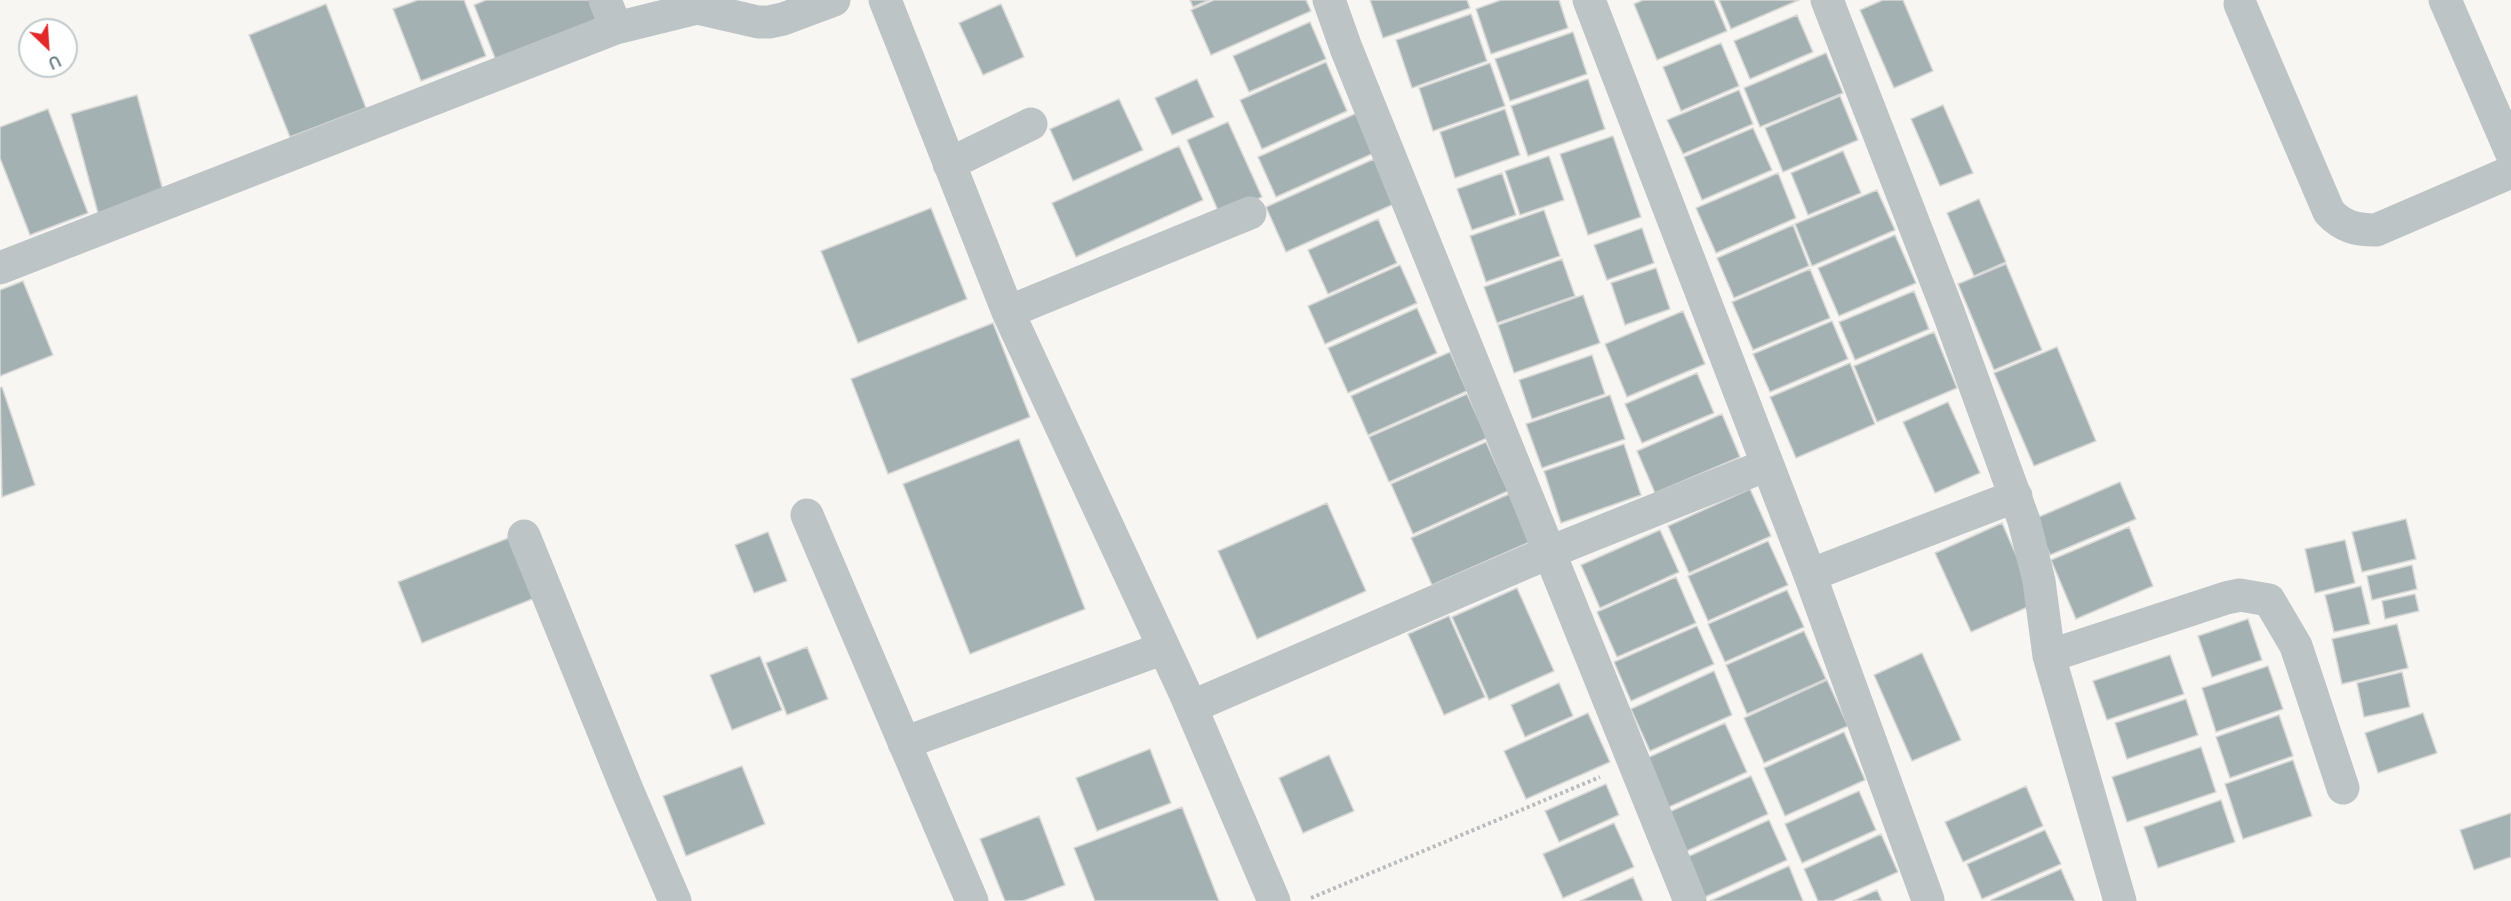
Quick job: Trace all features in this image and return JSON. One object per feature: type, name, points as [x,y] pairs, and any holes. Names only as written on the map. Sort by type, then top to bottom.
[{"type":"street","points":[[0,268],[610,14],[697,8],[769,22],[834,0]]},
{"type":"street","points":[[885,0],[1008,312],[1191,707],[1274,901]]},
{"type":"street","points":[[1329,0],[1346,48],[1690,901]]},
{"type":"street","points":[[1589,0],[1810,575],[1928,900]]},
{"type":"street","points":[[1827,0],[1949,314],[2016,496],[2039,581],[2049,656],[2120,901]]},
{"type":"street","points":[[2445,0],[2511,152]]},
{"type":"street","points":[[2240,4],[2328,212],[2340,223],[2354,229],[2376,230],[2511,172]]},
{"type":"street","points":[[949,164],[1031,124]]},
{"type":"street","points":[[1008,312],[1250,213]]},
{"type":"street","points":[[1191,707],[1550,552],[1767,465]]},
{"type":"street","points":[[1810,575],[2016,496]]},
{"type":"street","points":[[807,515],[972,901]]},
{"type":"street","points":[[524,536],[675,901]]},
{"type":"street","points":[[2049,656],[2226,598],[2240,596],[2269,600],[2296,646],[2343,788]]},
{"type":"street","points":[[904,743],[1164,648]]},
{"type":"path","points":[[1304,901],[1634,763]]},
{"type":"building","points":[[418,0],[464,0],[486,56],[421,81],[393,9]]},
{"type":"building","points":[[486,0],[593,0],[604,27],[499,68],[474,5]]},
{"type":"building","points":[[1190,0],[1209,0],[1193,7]]},
{"type":"building","points":[[1214,0],[1306,0],[1311,11],[1211,55],[1191,10]]},
{"type":"building","points":[[1370,0],[1467,0],[1470,8],[1383,38]]},
{"type":"building","points":[[1501,0],[1559,0],[1568,28],[1491,54],[1476,9]]},
{"type":"building","points":[[1643,0],[1714,0],[1727,31],[1657,60],[1634,4]]},
{"type":"building","points":[[1719,0],[1799,0],[1731,29]]},
{"type":"building","points":[[1883,0],[1903,0],[1933,71],[1894,88],[1860,10]]},
{"type":"building","points":[[326,4],[366,108],[290,137],[249,35]]},
{"type":"building","points":[[1001,4],[1024,57],[983,75],[959,23]]},
{"type":"building","points":[[1471,14],[1487,61],[1412,88],[1396,40]]},
{"type":"building","points":[[1797,15],[1813,52],[1750,79],[1734,41]]},
{"type":"building","points":[[1310,22],[1326,59],[1249,92],[1233,56]]},
{"type":"building","points":[[1573,32],[1587,74],[1510,101],[1495,59]]},
{"type":"building","points":[[1721,43],[1739,86],[1681,111],[1663,67]]},
{"type":"building","points":[[1826,53],[1843,93],[1760,127],[1744,88]]},
{"type":"building","points":[[1326,62],[1347,111],[1262,149],[1240,100]]},
{"type":"building","points":[[1490,63],[1505,106],[1433,131],[1419,88]]},
{"type":"building","points":[[1197,79],[1214,117],[1172,135],[1155,98]]},
{"type":"building","points":[[1588,79],[1605,129],[1528,156],[1511,106]]},
{"type":"building","points":[[1739,90],[1753,124],[1683,154],[1667,120]]},
{"type":"building","points":[[137,95],[164,194],[98,213],[71,114]]},
{"type":"building","points":[[1840,96],[1858,140],[1783,172],[1765,128]]},
{"type":"building","points":[[1119,99],[1143,150],[1073,181],[1050,129]]},
{"type":"building","points":[[1943,105],[1973,173],[1940,186],[1911,119]]},
{"type":"building","points":[[48,109],[88,213],[30,235],[0,158],[0,127]]},
{"type":"building","points":[[1505,109],[1520,155],[1455,178],[1440,132]]},
{"type":"building","points":[[1357,113],[1374,153],[1276,197],[1258,157]]},
{"type":"building","points":[[1228,122],[1262,197],[1220,215],[1187,140]]},
{"type":"building","points":[[1753,128],[1772,170],[1702,200],[1684,157]]},
{"type":"building","points":[[1613,136],[1641,217],[1588,235],[1560,154]]},
{"type":"building","points":[[1179,146],[1203,200],[1076,257],[1052,203]]},
{"type":"building","points":[[1843,151],[1861,193],[1808,215],[1791,173]]},
{"type":"building","points":[[1549,156],[1564,200],[1520,215],[1505,171]]},
{"type":"building","points":[[1374,159],[1394,204],[1286,252],[1266,207]]},
{"type":"building","points":[[1502,173],[1516,215],[1472,230],[1457,189]]},
{"type":"building","points":[[1778,173],[1796,218],[1716,253],[1696,208]]},
{"type":"building","points":[[1877,190],[1895,230],[1812,266],[1795,224]]},
{"type":"building","points":[[1979,199],[2006,262],[1974,276],[1947,213]]},
{"type":"building","points":[[931,208],[967,299],[858,343],[821,251]]},
{"type":"building","points":[[1544,210],[1560,256],[1486,282],[1470,236]]},
{"type":"building","points":[[1378,219],[1397,263],[1328,294],[1308,250]]},
{"type":"building","points":[[1793,225],[1809,266],[1734,298],[1717,258]]},
{"type":"building","points":[[1642,228],[1654,263],[1607,280],[1594,245]]},
{"type":"building","points":[[1895,235],[1916,283],[1839,316],[1818,268]]},
{"type":"building","points":[[1562,259],[1575,296],[1497,323],[1484,287]]},
{"type":"building","points":[[2006,264],[2042,350],[1994,370],[1958,284]]},
{"type":"building","points":[[1400,265],[1417,303],[1325,344],[1308,306]]},
{"type":"building","points":[[1656,268],[1670,309],[1625,325],[1611,283]]},
{"type":"building","points":[[1810,269],[1830,318],[1753,350],[1732,302]]},
{"type":"building","points":[[23,281],[53,355],[0,376],[0,290]]},
{"type":"building","points":[[1914,291],[1929,329],[1855,360],[1839,322]]},
{"type":"building","points":[[1583,295],[1600,343],[1514,373],[1498,325]]},
{"type":"building","points":[[1417,308],[1437,353],[1348,393],[1328,348]]},
{"type":"building","points":[[1683,311],[1705,364],[1627,397],[1605,344]]},
{"type":"building","points":[[1832,321],[1848,359],[1770,392],[1753,354]]},
{"type":"building","points":[[993,323],[1030,417],[888,474],[851,379]]},
{"type":"building","points":[[1934,332],[1957,388],[1877,422],[1854,366]]},
{"type":"building","points":[[2057,347],[2096,441],[2034,466],[1994,373]]},
{"type":"building","points":[[1450,352],[1467,391],[1368,435],[1351,396]]},
{"type":"building","points":[[1592,355],[1605,394],[1532,419],[1519,380]]},
{"type":"building","points":[[1850,363],[1875,424],[1796,458],[1770,397]]},
{"type":"building","points":[[1697,373],[1714,413],[1642,443],[1625,404]]},
{"type":"building","points":[[2,387],[35,485],[2,497],[0,388]]},
{"type":"building","points":[[1467,394],[1487,438],[1389,482],[1369,437]]},
{"type":"building","points":[[1610,395],[1625,439],[1542,468],[1526,424]]},
{"type":"building","points":[[1948,402],[1980,473],[1935,493],[1903,422]]},
{"type":"building","points":[[1722,414],[1740,457],[1655,493],[1637,451]]},
{"type":"building","points":[[1019,439],[1085,609],[970,654],[903,484]]},
{"type":"building","points":[[1486,442],[1508,491],[1413,534],[1391,484]]},
{"type":"building","points":[[1624,444],[1641,495],[1561,523],[1544,471]]},
{"type":"building","points":[[2120,482],[2136,519],[2050,555],[2034,519]]},
{"type":"building","points":[[1750,489],[1771,536],[1689,573],[1668,526]]},
{"type":"building","points":[[1509,494],[1530,542],[1432,585],[1411,538]]},
{"type":"building","points":[[1327,503],[1366,591],[1257,639],[1218,551]]},
{"type":"building","points":[[2406,519],[2416,559],[2362,572],[2352,532]]},
{"type":"building","points":[[2002,523],[2037,603],[1971,632],[1935,553]]},
{"type":"building","points":[[2129,527],[2153,586],[2076,619],[2051,560]]},
{"type":"building","points":[[1660,530],[1679,572],[1600,608],[1581,565]]},
{"type":"building","points":[[768,532],[787,581],[754,593],[735,545]]},
{"type":"building","points":[[511,537],[535,598],[422,643],[398,582]]},
{"type":"building","points":[[2345,540],[2355,583],[2315,593],[2305,549]]},
{"type":"building","points":[[1768,541],[1788,585],[1708,621],[1688,576]]},
{"type":"building","points":[[2412,565],[2417,589],[2372,600],[2367,576]]},
{"type":"building","points":[[1676,577],[1696,623],[1617,657],[1597,612]]},
{"type":"building","points":[[2361,586],[2370,624],[2334,632],[2325,595]]},
{"type":"building","points":[[1517,588],[1554,671],[1489,700],[1452,617]]},
{"type":"building","points":[[1787,590],[1804,627],[1725,662],[1708,624]]},
{"type":"building","points":[[2415,594],[2419,611],[2385,619],[2382,601]]},
{"type":"building","points":[[1449,616],[1485,697],[1444,715],[1408,634]]},
{"type":"building","points":[[2248,619],[2262,660],[2212,677],[2198,636]]},
{"type":"building","points":[[2397,624],[2408,668],[2342,684],[2332,639]]},
{"type":"building","points":[[1697,626],[1714,664],[1631,701],[1614,662]]},
{"type":"building","points":[[1804,631],[1826,679],[1747,714],[1726,665]]},
{"type":"building","points":[[807,647],[828,699],[787,715],[766,663]]},
{"type":"building","points":[[1922,653],[1961,740],[1912,761],[1874,675]]},
{"type":"building","points":[[2170,655],[2184,694],[2107,720],[2093,681]]},
{"type":"building","points":[[760,656],[782,710],[732,730],[710,675]]},
{"type":"building","points":[[2268,666],[2283,709],[2216,732],[2202,688]]},
{"type":"building","points":[[1714,671],[1732,715],[1650,751],[1631,709]]},
{"type":"building","points":[[2402,672],[2410,707],[2364,717],[2357,683]]},
{"type":"building","points":[[1827,680],[1848,726],[1764,763],[1744,718]]},
{"type":"building","points":[[1559,683],[1573,716],[1525,737],[1511,705]]},
{"type":"building","points":[[2186,699],[2198,735],[2127,759],[2115,723]]},
{"type":"building","points":[[1588,713],[1610,762],[1526,799],[1504,751]]},
{"type":"building","points":[[2423,713],[2437,753],[2378,773],[2365,733]]},
{"type":"building","points":[[2279,715],[2293,756],[2230,778],[2216,737]]},
{"type":"building","points":[[1725,723],[1747,772],[1669,807],[1647,758]]},
{"type":"building","points":[[1844,732],[1865,780],[1785,816],[1764,768]]},
{"type":"building","points":[[2201,747],[2216,792],[2127,822],[2112,777]]},
{"type":"building","points":[[1150,749],[1171,803],[1097,831],[1076,778]]},
{"type":"building","points":[[1329,755],[1354,811],[1303,833],[1279,778]]},
{"type":"building","points":[[2293,760],[2312,816],[2243,839],[2225,784]]},
{"type":"building","points":[[742,766],[765,824],[686,856],[663,796]]},
{"type":"building","points":[[1751,776],[1768,814],[1687,851],[1669,812]]},
{"type":"building","points":[[1606,784],[1619,815],[1559,842],[1545,811]]},
{"type":"building","points":[[2026,786],[2043,826],[1963,862],[1945,822]]},
{"type":"building","points":[[1859,791],[1876,830],[1802,863],[1785,824]]},
{"type":"building","points":[[2221,800],[2235,842],[2158,868],[2144,827]]},
{"type":"building","points":[[1182,807],[1219,901],[1095,901],[1074,848]]},
{"type":"building","points":[[2511,813],[2511,857],[2474,870],[2460,830]]},
{"type":"building","points":[[1039,816],[1065,885],[1023,901],[1005,901],[980,839]]},
{"type":"building","points":[[1769,820],[1787,860],[1705,897],[1687,857]]},
{"type":"building","points":[[1614,823],[1634,867],[1563,898],[1543,854]]},
{"type":"building","points":[[2045,830],[2061,864],[1982,899],[1967,864]]},
{"type":"building","points":[[1881,834],[1898,872],[1833,901],[1818,901],[1804,869]]},
{"type":"building","points":[[1789,866],[1803,901],[1710,901]]},
{"type":"building","points":[[2061,869],[2075,901],[1991,900]]},
{"type":"building","points":[[1633,877],[1643,901],[1580,901]]},
{"type":"building","points":[[1877,890],[1882,901],[1853,901]]}]
